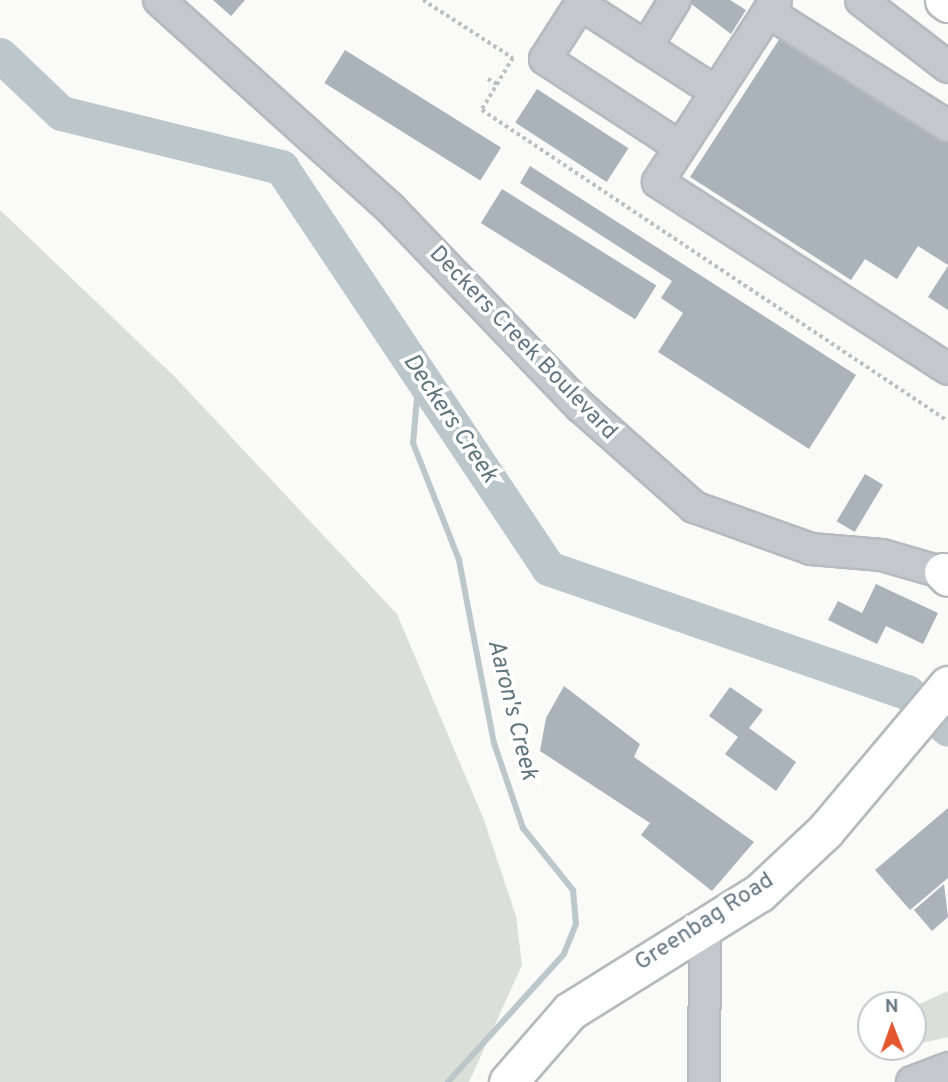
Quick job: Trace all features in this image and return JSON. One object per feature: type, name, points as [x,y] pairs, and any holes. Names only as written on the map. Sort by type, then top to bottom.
[{"type":"main road","points":[[944,0],[948,4]]},
{"type":"main road","name":"Greenbag Road","points":[[508,1082],[570,1011],[705,929],[759,892],[825,831],[947,686]]},
{"type":"street","name":"Deckers Creek Boulevard","points":[[159,0],[390,208],[581,407],[694,507],[811,549],[882,555],[946,574]]},
{"type":"street","points":[[646,47],[675,0]]},
{"type":"street","points":[[861,0],[948,67]]},
{"type":"street","points":[[680,147],[545,59],[582,2],[716,92]]},
{"type":"street","points":[[948,127],[772,6],[658,182],[948,369]]},
{"type":"street","points":[[704,1082],[705,929]]},
{"type":"street","points":[[912,1082],[948,1068]]},
{"type":"path","points":[[423,0],[513,58],[482,110],[948,421]]},
{"type":"path","points":[[488,79],[498,84]]},
{"type":"shaded area","points":[[0,210],[176,378],[397,614],[484,820],[516,916],[522,965],[469,1082],[0,1082]]},
{"type":"shaded area","points":[[948,991],[948,1037],[927,1042],[927,1001]]},
{"type":"building","points":[[213,0],[245,0],[231,16]]},
{"type":"building","points":[[686,0],[730,0],[746,10],[731,34]]},
{"type":"building","points":[[782,35],[948,141],[948,265],[918,246],[897,279],[865,259],[851,280],[690,177]]},
{"type":"building","points":[[345,50],[501,148],[480,181],[324,83]]},
{"type":"building","points":[[537,89],[628,148],[607,182],[515,123]]},
{"type":"building","points":[[530,166],[856,375],[809,449],[658,352],[683,313],[661,298],[672,281],[520,183]]},
{"type":"building","points":[[502,189],[656,285],[635,319],[481,223]]},
{"type":"building","points":[[948,266],[948,310],[928,297]]},
{"type":"building","points":[[865,474],[883,485],[855,532],[837,521]]},
{"type":"building","points":[[876,584],[938,613],[923,644],[886,626],[877,644],[828,620],[838,601],[862,613]]},
{"type":"building","points":[[564,686],[640,744],[634,757],[754,842],[712,891],[641,835],[650,823],[540,751],[546,718]]},
{"type":"building","points":[[730,687],[763,710],[749,728],[796,762],[776,791],[725,754],[738,737],[709,716]]},
{"type":"building","points":[[948,808],[948,878],[910,910],[875,870]]},
{"type":"building","points":[[944,884],[948,917],[932,931],[914,910]]},
{"type":"waterway","name":"Deckers Creek","points":[[0,55],[61,113],[281,167],[548,568],[907,692],[948,729]]},
{"type":"waterway","name":"Aaron's Creek","points":[[419,375],[413,443],[459,560],[494,743],[523,828],[573,890],[576,924],[564,954],[448,1082]]}]
